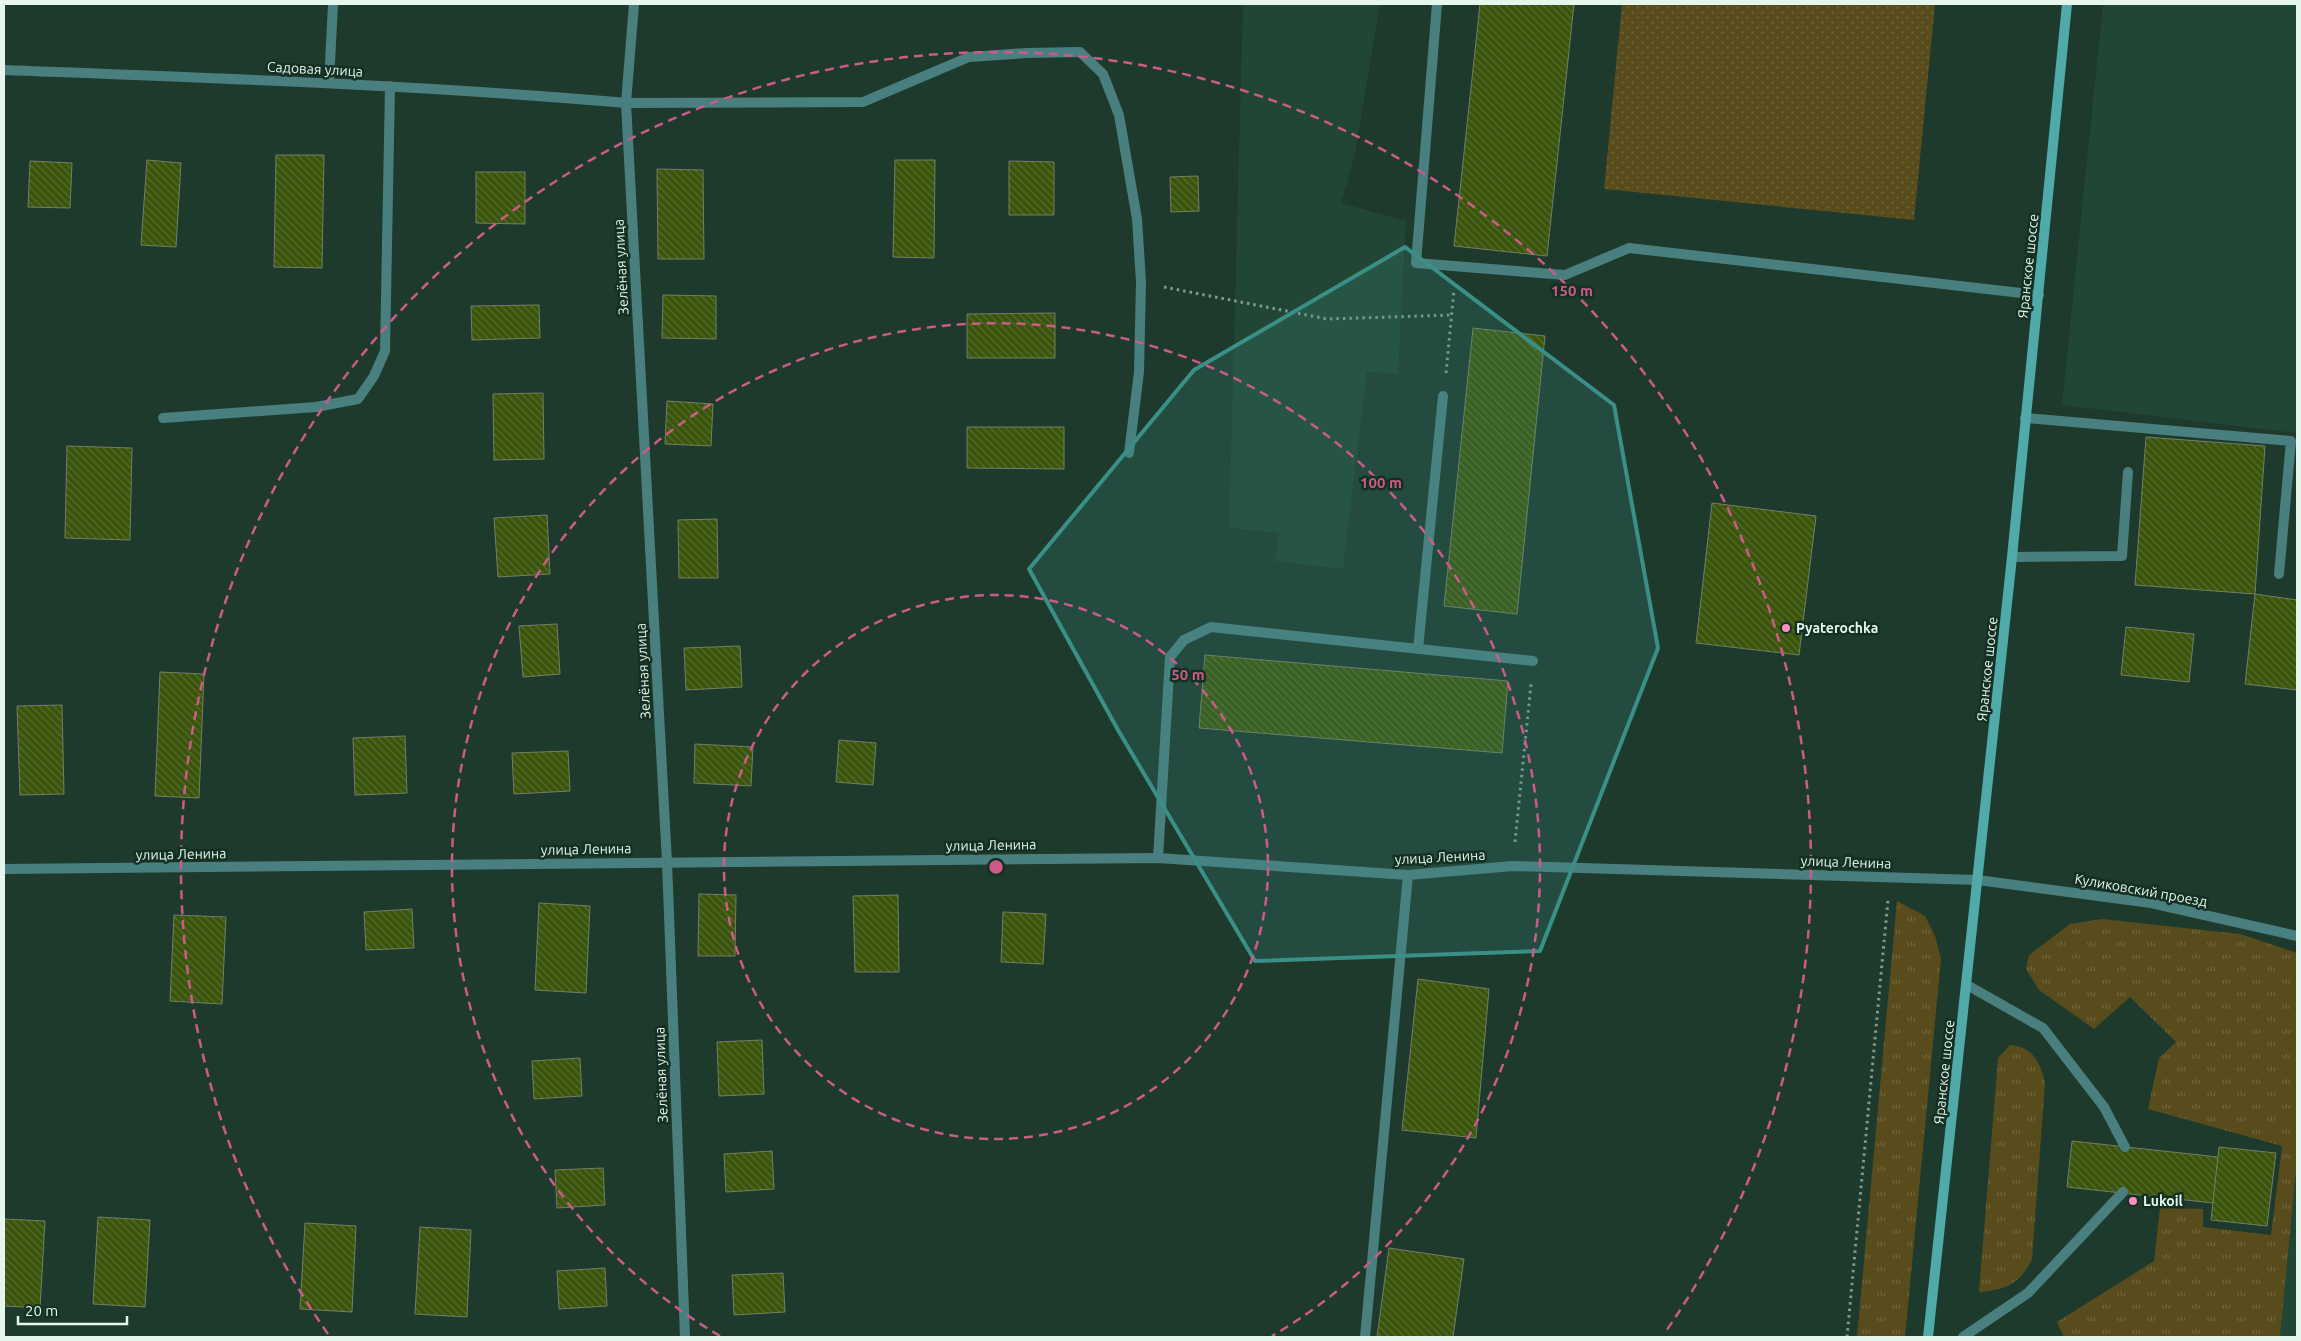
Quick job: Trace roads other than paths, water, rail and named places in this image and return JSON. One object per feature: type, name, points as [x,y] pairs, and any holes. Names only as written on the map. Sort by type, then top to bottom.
[{"type":"main road","name":"Яранское шоссе","points":[[1928,1337],[2012,557],[2067,4]]},
{"type":"street","points":[[329,83],[333,4]]},
{"type":"street","name":"Зелёная улица","points":[[634,4],[626,103],[667,862],[685,1337]]},
{"type":"street","points":[[1437,4],[1416,263],[1565,275],[1629,248],[2039,295]]},
{"type":"street","name":"Садовая улица","points":[[4,70],[390,86],[515,93],[626,103],[863,102],[969,57],[1080,52],[1103,74],[1119,115],[1137,218],[1141,282],[1139,372],[1129,453]]},
{"type":"street","points":[[163,418],[316,407],[358,399],[374,376],[385,351],[390,86]]},
{"type":"street","points":[[1418,649],[1443,396]]},
{"type":"street","points":[[2026,418],[2291,441],[2279,574]]},
{"type":"street","points":[[2012,557],[2122,556],[2128,472]]},
{"type":"street","points":[[1158,858],[1170,657],[1184,640],[1211,627],[1533,661]]},
{"type":"street","name":"улица Ленина","points":[[4,869],[1158,858],[1408,874],[1513,866],[1978,880]]},
{"type":"street","points":[[1365,1337],[1408,874]]},
{"type":"street","name":"Куликовский проезд","points":[[1978,880],[2152,903],[2297,936]]},
{"type":"street","points":[[1967,985],[2043,1028],[2104,1107],[2125,1147]]},
{"type":"street","points":[[1963,1337],[2028,1293],[2123,1192]]},
{"type":"place","name":"Pyaterochka","points":[[1786,628]]},
{"type":"place","name":"Lukoil","points":[[2133,1201]]}]
